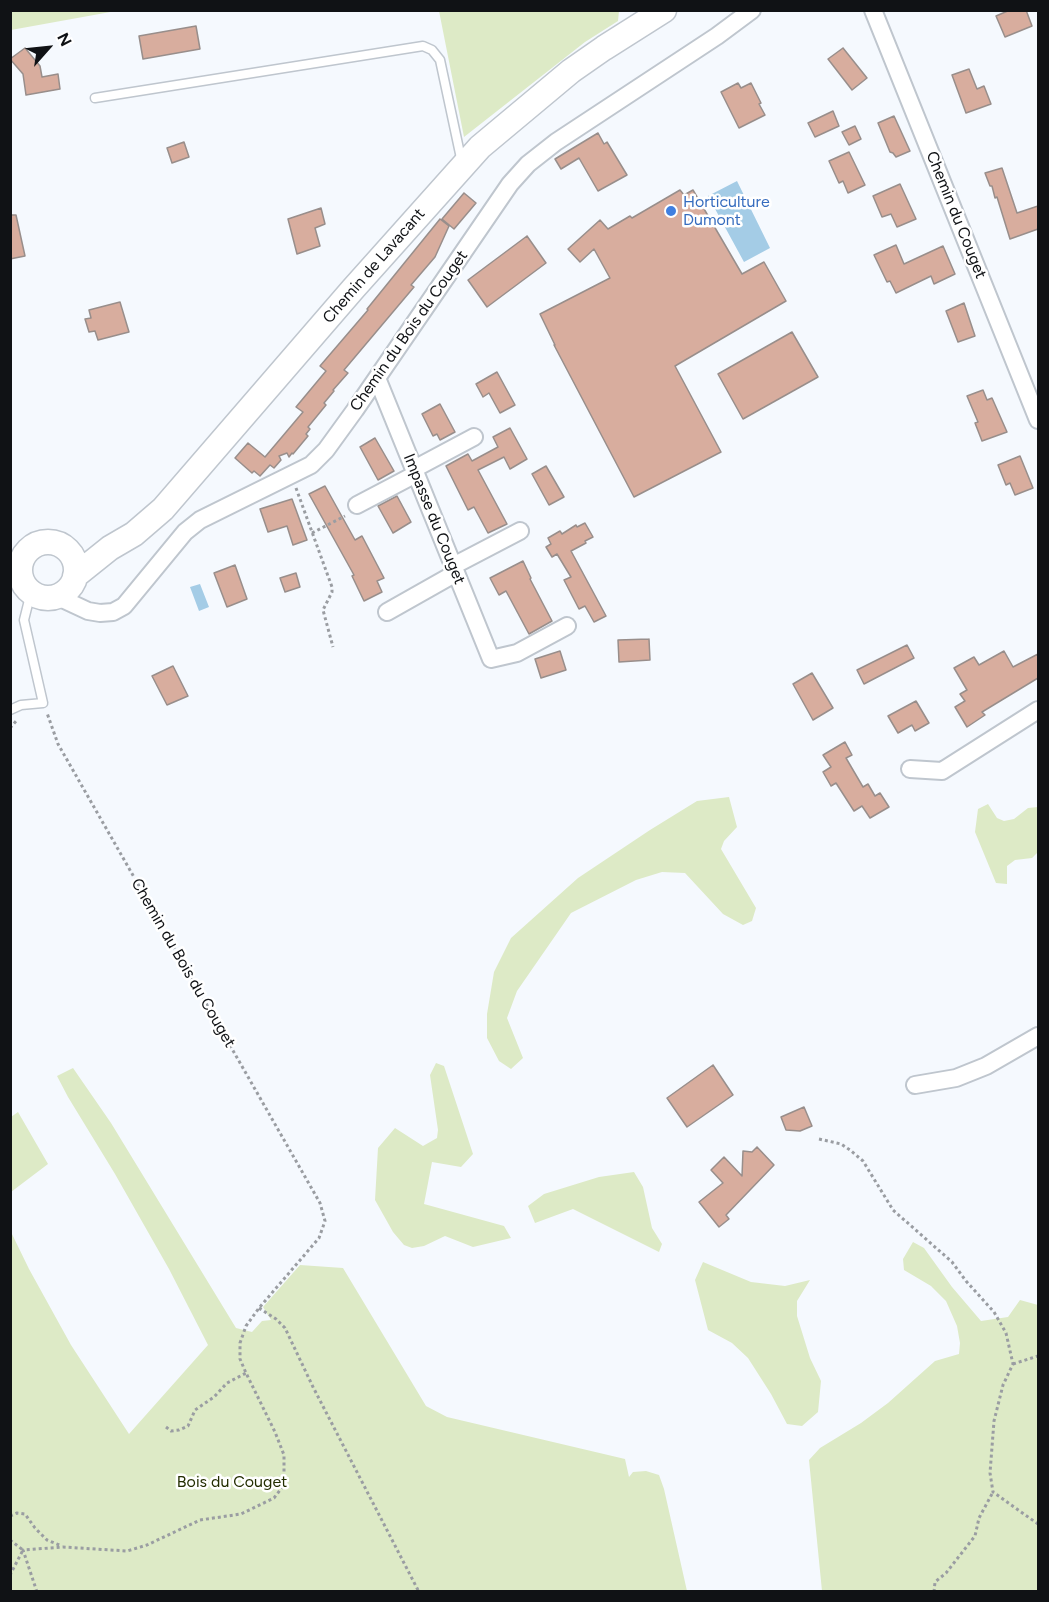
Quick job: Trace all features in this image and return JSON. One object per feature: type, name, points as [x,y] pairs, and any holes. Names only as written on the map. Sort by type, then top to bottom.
[{"type":"street","name":"Chemin de Lavacant","points":[[75,576],[134,534],[164,509],[353,289],[480,147],[572,71],[664,10]]},
{"type":"street","name":"Chemin du Bois du Couget","points":[[58,597],[88,610],[100,613],[113,612],[124,606],[185,532],[200,520],[311,465],[326,450],[510,184],[528,164],[556,142],[717,36],[752,10]]},
{"type":"street","name":"Chemin du Couget","points":[[873,10],[1038,420]]},
{"type":"street","name":"Impasse du Couget","points":[[377,378],[491,659],[517,653],[567,626]]},
{"type":"street","points":[[357,505],[474,436]]},
{"type":"street","points":[[387,612],[520,531]]},
{"type":"street","points":[[51,543],[60,545],[73,558],[75,576],[72,585],[58,597],[39,597],[20,568],[34,546],[51,543]]},
{"type":"street","points":[[67,550],[111,549]]},
{"type":"street","points":[[910,769],[942,771],[1038,710]]},
{"type":"street","points":[[915,1085],[957,1078],[986,1066],[1038,1036]]},
{"type":"lane","points":[[95,98],[423,46],[432,50],[440,60],[463,166]]},
{"type":"lane","points":[[10,710],[21,705],[43,703],[24,620],[20,568]]},
{"type":"path","points":[[296,488],[332,587],[332,592],[323,610],[333,647]]},
{"type":"path","points":[[312,533],[349,514],[357,505]]},
{"type":"path","name":"Chemin du Bois du Couget","points":[[43,703],[58,744],[320,1203],[325,1221],[319,1238],[259,1308]]},
{"type":"path","points":[[819,1138],[841,1144],[863,1161],[893,1210],[952,1262],[994,1312],[1006,1333],[1013,1364],[1003,1385],[994,1421],[990,1473],[993,1492],[979,1518],[975,1536],[946,1574],[935,1582],[934,1592]]},
{"type":"path","points":[[23,1550],[63,1547],[127,1551],[147,1545],[200,1520],[241,1514],[274,1498],[284,1485],[284,1455],[240,1359],[240,1343],[246,1326],[259,1308],[285,1328],[419,1592]]},
{"type":"path","points":[[1013,1364],[1038,1356]]},
{"type":"path","points":[[166,1427],[171,1431],[188,1426],[195,1410],[214,1397],[227,1383],[246,1373]]},
{"type":"path","points":[[993,1492],[1038,1524]]},
{"type":"path","points":[[10,1516],[17,1513],[26,1514],[47,1540],[63,1547]]},
{"type":"path","points":[[10,1540],[23,1550],[37,1592]]},
{"type":"path","points":[[10,1575],[23,1550]]},
{"type":"green space","points":[[11,10],[116,10],[116,11],[11,30]]},
{"type":"green space","points":[[619,10],[618,21],[585,42],[464,137],[439,11]]},
{"type":"green space","points":[[729,797],[737,827],[724,841],[721,849],[756,908],[752,921],[743,925],[723,914],[685,873],[662,872],[636,880],[571,913],[517,991],[507,1018],[523,1058],[511,1069],[499,1061],[487,1038],[487,1014],[494,972],[511,938],[578,878],[650,830],[697,801]]},
{"type":"green space","points":[[988,804],[997,818],[1004,821],[1014,819],[1028,808],[1038,807],[1038,852],[1032,858],[1015,860],[1007,866],[1007,884],[996,883],[975,832],[978,809]]},
{"type":"green space","points":[[436,1063],[444,1066],[473,1154],[461,1167],[432,1162],[424,1204],[504,1226],[511,1238],[473,1247],[445,1236],[424,1246],[412,1248],[404,1245],[393,1232],[375,1200],[378,1148],[395,1128],[423,1146],[437,1138],[438,1130],[430,1075]]},
{"type":"green space","name":"Bois du Couget","points":[[73,1068],[111,1123],[236,1328],[252,1332],[262,1321],[271,1320],[263,1307],[300,1265],[343,1268],[426,1406],[447,1417],[625,1459],[629,1477],[633,1472],[646,1471],[659,1475],[687,1591],[11,1591],[11,1232],[71,1345],[129,1434],[208,1345],[169,1269],[57,1076]]},
{"type":"green space","points":[[18,1112],[48,1164],[11,1192],[11,1117]]},
{"type":"green space","points":[[634,1172],[643,1187],[652,1228],[662,1244],[659,1252],[573,1209],[535,1223],[528,1206],[544,1194],[599,1177]]},
{"type":"green space","points":[[913,1242],[924,1248],[952,1287],[981,1321],[1008,1317],[1020,1300],[1038,1305],[1038,1591],[822,1591],[809,1460],[820,1448],[888,1403],[935,1361],[959,1354],[957,1326],[946,1301],[931,1286],[904,1270],[903,1259]]},
{"type":"green space","points":[[703,1262],[751,1282],[785,1286],[810,1280],[797,1301],[797,1316],[810,1358],[821,1381],[818,1412],[802,1426],[787,1424],[748,1358],[732,1343],[708,1330],[695,1280]]},
{"type":"water","points":[[737,181],[770,248],[744,262],[708,196]]},
{"type":"water","points":[[200,584],[209,607],[199,611],[190,587]]},
{"type":"building","points":[[1010,10],[1026,10],[1032,26],[1005,37],[996,16]]},
{"type":"building","points":[[196,26],[200,49],[143,59],[139,36]]},
{"type":"building","points":[[25,48],[40,66],[42,77],[58,74],[60,89],[26,95],[23,74],[10,59]]},
{"type":"building","points":[[843,48],[867,78],[852,90],[828,59]]},
{"type":"building","points":[[969,69],[977,89],[984,86],[991,104],[966,113],[952,75]]},
{"type":"building","points":[[738,83],[741,88],[751,83],[765,115],[739,128],[721,92]]},
{"type":"building","points":[[833,111],[839,126],[815,137],[808,123]]},
{"type":"building","points":[[894,116],[910,151],[896,157],[890,152],[878,123]]},
{"type":"building","points":[[855,126],[861,139],[849,145],[842,132]]},
{"type":"building","points":[[598,133],[604,144],[607,142],[627,175],[598,191],[579,158],[561,169],[555,159]]},
{"type":"building","points":[[184,142],[189,157],[172,163],[167,148]]},
{"type":"building","points":[[849,152],[865,185],[848,193],[843,181],[839,183],[829,161]]},
{"type":"building","points":[[1002,168],[1017,213],[1038,206],[1038,229],[1010,239],[997,197],[995,198],[985,173]]},
{"type":"building","points":[[900,184],[916,219],[897,227],[891,214],[882,217],[873,196]]},
{"type":"building","points":[[680,190],[684,195],[693,190],[742,274],[764,262],[786,301],[675,366],[721,452],[634,497],[540,314],[610,278],[594,249],[580,262],[568,249],[600,220],[608,229]]},
{"type":"building","points":[[464,193],[476,203],[454,229],[442,219]]},
{"type":"building","points":[[321,208],[325,224],[315,228],[320,246],[297,254],[288,219]]},
{"type":"building","points":[[10,215],[16,215],[25,256],[10,259]]},
{"type":"building","points":[[440,219],[449,226],[435,257],[411,285],[414,287],[344,370],[348,373],[333,390],[324,403],[326,405],[308,427],[310,429],[306,434],[308,436],[289,457],[287,453],[279,456],[281,460],[274,468],[270,465],[260,476],[254,471],[252,473],[235,458],[248,443],[265,457],[303,412],[296,407],[326,371],[320,366]]},
{"type":"building","points":[[527,236],[546,263],[487,307],[468,280]]},
{"type":"building","points":[[896,245],[904,264],[943,246],[955,274],[934,284],[931,276],[896,293],[890,281],[887,282],[874,255]]},
{"type":"building","points":[[120,302],[129,332],[98,340],[95,331],[89,332],[85,319],[91,318],[89,310]]},
{"type":"building","points":[[964,303],[975,336],[958,342],[946,311]]},
{"type":"building","points":[[792,332],[818,377],[743,419],[718,374]]},
{"type":"building","points":[[497,372],[515,405],[500,413],[489,393],[483,397],[476,384]]},
{"type":"building","points":[[983,390],[987,400],[992,398],[1007,432],[982,441],[975,423],[978,422],[967,396]]},
{"type":"building","points":[[440,404],[455,432],[440,440],[437,434],[433,436],[422,414]]},
{"type":"building","points":[[510,428],[527,459],[510,469],[504,457],[478,470],[507,524],[488,533],[474,507],[468,510],[446,466],[468,454],[472,461],[498,447],[493,437]]},
{"type":"building","points":[[375,438],[394,471],[378,480],[360,447]]},
{"type":"building","points":[[1020,456],[1033,488],[1015,495],[1010,483],[1006,485],[998,465]]},
{"type":"building","points":[[546,466],[564,497],[549,505],[532,474]]},
{"type":"building","points":[[325,486],[355,540],[362,536],[384,578],[377,581],[382,592],[364,601],[352,576],[354,575],[309,494]]},
{"type":"building","points":[[397,496],[411,522],[393,533],[378,506]]},
{"type":"building","points":[[292,499],[307,540],[293,545],[287,526],[268,532],[260,509]]},
{"type":"building","points":[[585,523],[593,537],[571,551],[606,616],[594,622],[585,606],[579,609],[564,580],[571,577],[557,554],[552,557],[546,547],[551,544],[548,538],[560,531],[562,534],[576,525],[577,527]]},
{"type":"building","points":[[523,561],[552,621],[529,634],[506,591],[499,595],[490,578]]},
{"type":"building","points":[[235,565],[247,599],[227,607],[214,573]]},
{"type":"building","points":[[296,573],[300,587],[285,592],[280,578]]},
{"type":"building","points":[[649,639],[650,660],[619,662],[618,640]]},
{"type":"building","points":[[907,645],[914,658],[864,684],[857,670]]},
{"type":"building","points":[[560,651],[566,670],[541,678],[535,659]]},
{"type":"building","points":[[1004,651],[1013,667],[1038,654],[1038,678],[982,712],[985,715],[967,727],[955,707],[965,701],[960,694],[967,690],[954,668],[974,657],[979,665]]},
{"type":"building","points":[[173,666],[188,696],[167,705],[152,676]]},
{"type":"building","points":[[812,673],[833,708],[813,720],[793,684]]},
{"type":"building","points":[[916,701],[929,723],[915,731],[912,725],[898,733],[888,716]]},
{"type":"building","points":[[845,742],[852,755],[846,758],[863,787],[868,784],[875,796],[880,793],[889,807],[870,818],[862,806],[854,811],[836,783],[831,786],[823,772],[831,767],[823,755]]},
{"type":"building","points":[[713,1065],[733,1095],[687,1127],[667,1098]]},
{"type":"building","points":[[804,1107],[812,1126],[800,1131],[786,1130],[781,1117]]},
{"type":"building","points":[[757,1147],[774,1165],[726,1215],[729,1219],[719,1227],[699,1202],[723,1183],[711,1170],[724,1157],[742,1176],[743,1151],[752,1152]]},
{"type":"place","name":"Horticulture Dumont","points":[[671,211]]}]
